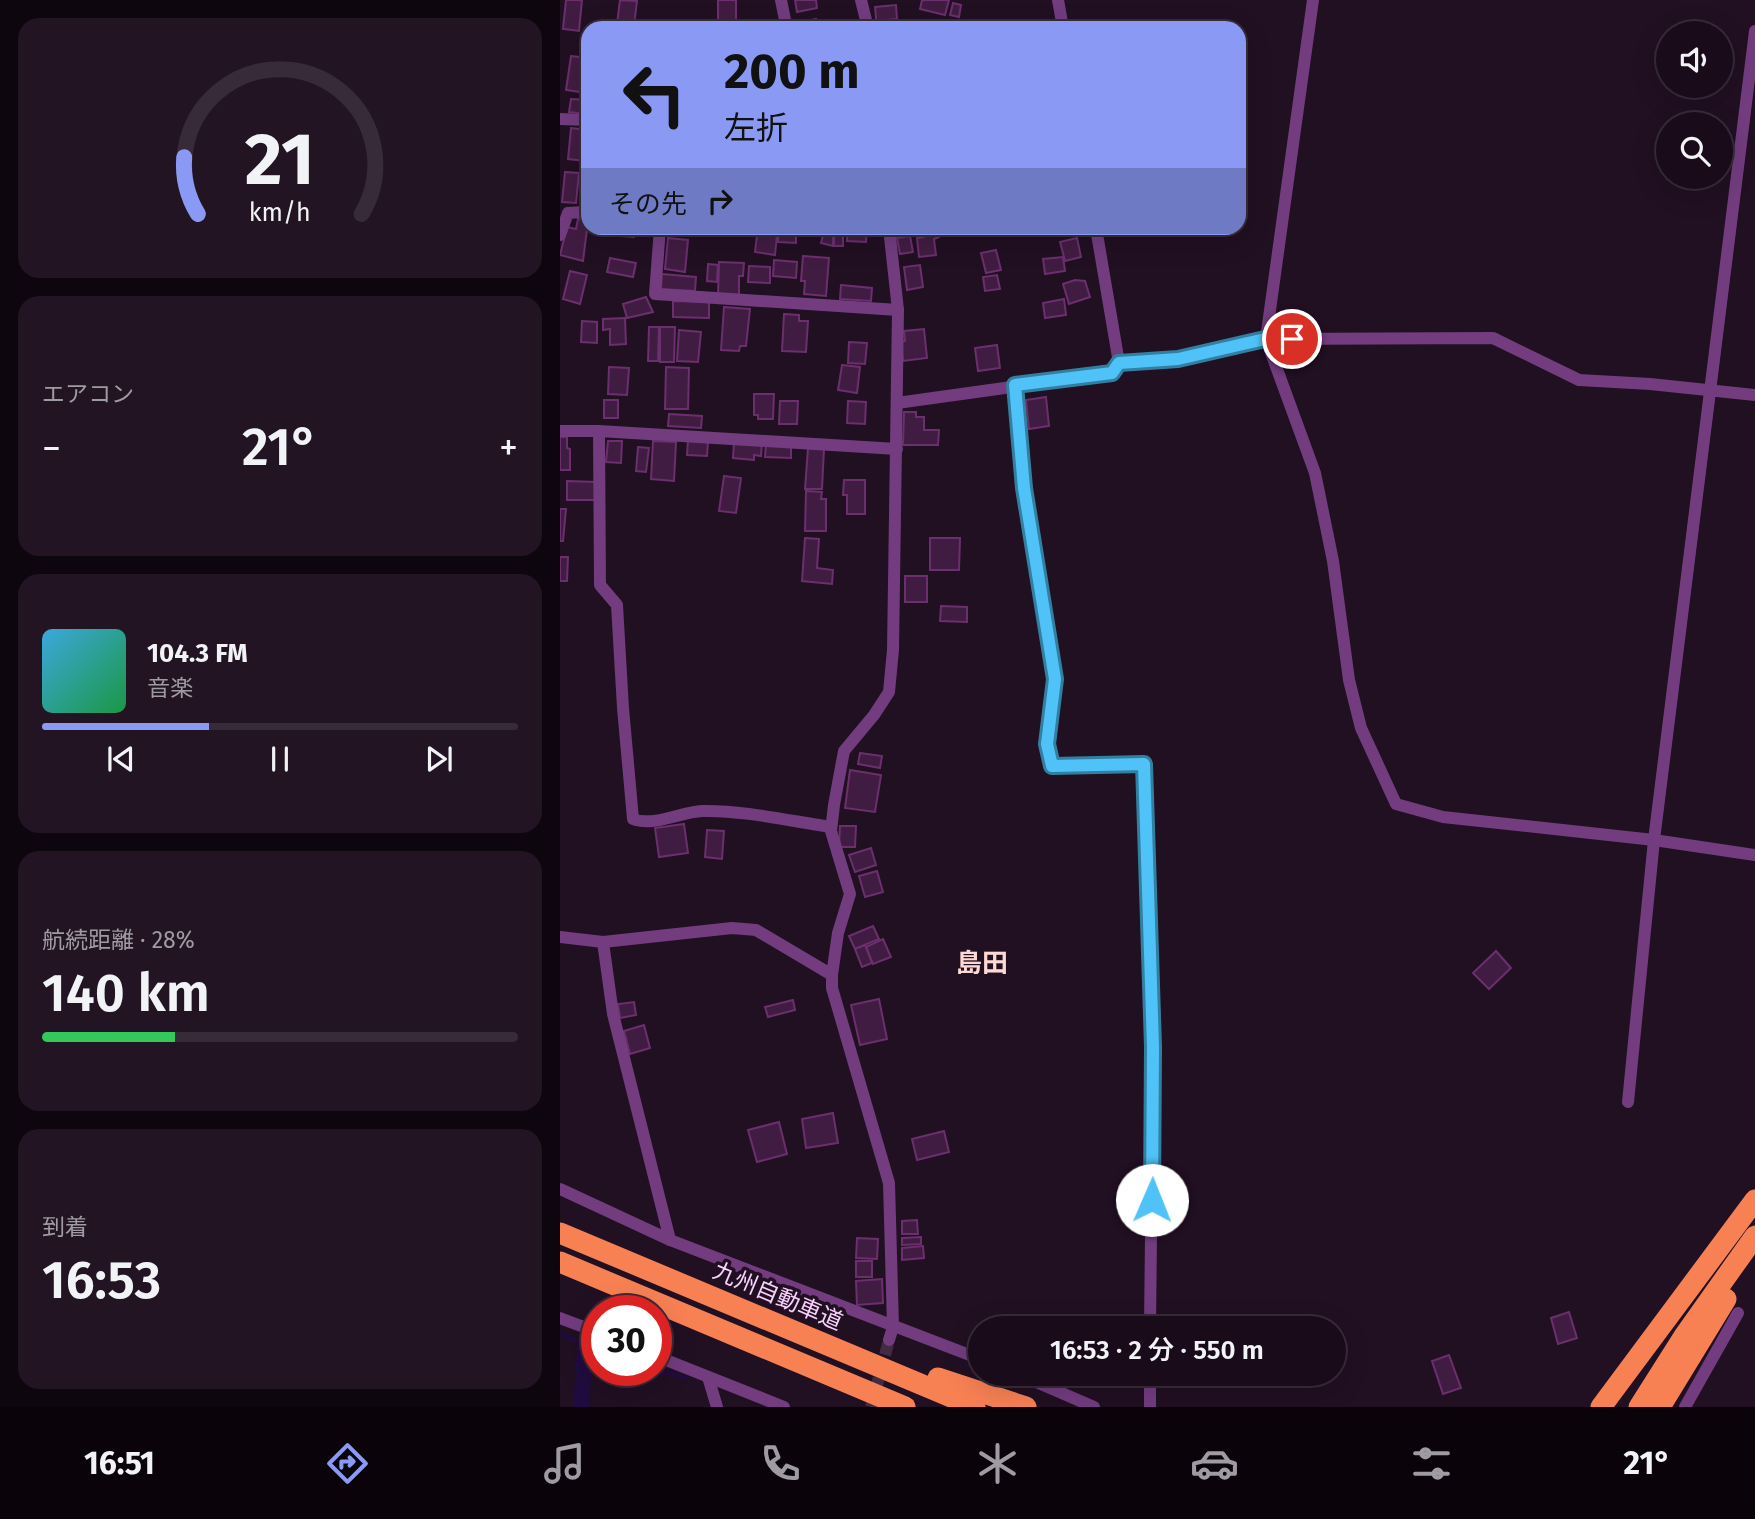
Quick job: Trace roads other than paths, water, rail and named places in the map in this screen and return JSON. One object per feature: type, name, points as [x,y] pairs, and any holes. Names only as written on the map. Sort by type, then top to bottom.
[{"type":"highway","points":[[1601,1407],[1755,1200]]},
{"type":"highway","points":[[1618,1407],[1735,1226]]},
{"type":"highway","name":"九州自動車道","points":[[560,1233],[975,1407]]},
{"type":"highway","points":[[1639,1407],[1684,1336],[1755,1236]]},
{"type":"highway","points":[[1660,1407],[1755,1253]]},
{"type":"highway","points":[[560,1262],[905,1407]]},
{"type":"highway","points":[[626,1289],[866,1407]]},
{"type":"highway","points":[[777,1324],[1026,1407]]},
{"type":"street","points":[[782,0],[785,20]]},
{"type":"street","points":[[861,0],[866,21]]},
{"type":"street","points":[[1058,0],[1062,21]]},
{"type":"street","points":[[1313,0],[1265,339],[1315,473],[1333,561],[1349,680],[1361,728],[1396,804],[1443,817],[1654,840],[1755,855]]},
{"type":"street","points":[[1628,1102],[1654,840],[1755,31]]},
{"type":"street","points":[[560,119],[581,120]]},
{"type":"street","points":[[560,235],[568,213],[581,212]]},
{"type":"street","points":[[660,235],[656,294],[898,310]]},
{"type":"street","points":[[889,1340],[892,1327],[890,1183],[832,988],[838,933],[850,894],[831,827],[844,751],[889,692],[893,650],[898,310],[891,235]]},
{"type":"street","points":[[897,403],[1112,373],[1119,363],[1097,235]]},
{"type":"street","points":[[1119,363],[1178,359],[1265,339],[1493,338],[1579,380],[1755,395]]},
{"type":"street","points":[[1015,385],[1024,488],[1055,679],[1047,744],[1052,766],[1144,764],[1153,1047],[1150,1316]]},
{"type":"street","points":[[560,431],[897,449]]},
{"type":"street","points":[[599,431],[600,584],[617,605],[623,708],[634,819],[641,822],[686,813],[713,811],[831,827]]},
{"type":"street","points":[[560,937],[603,942],[732,928],[756,930],[832,975]]},
{"type":"street","points":[[603,942],[613,1014],[670,1240]]},
{"type":"street","points":[[560,1189],[670,1240],[968,1355]]},
{"type":"street","points":[[1685,1407],[1738,1314]]},
{"type":"street","points":[[560,1318],[581,1326]]},
{"type":"street","points":[[672,1362],[784,1407]]},
{"type":"street","points":[[708,1377],[717,1407]]},
{"type":"street","points":[[1046,1386],[1094,1407]]},
{"type":"street","points":[[1150,1386],[1150,1407]]},
{"type":"waterway","points":[[560,1334],[581,1344]]},
{"type":"waterway","points":[[672,1374],[687,1378]]},
{"type":"waterway","points":[[581,1407],[582,1386]]},
{"type":"tunnel","points":[[871,1407],[889,1340]]},
{"type":"district","name":"島田","points":[[982,963]]}]
